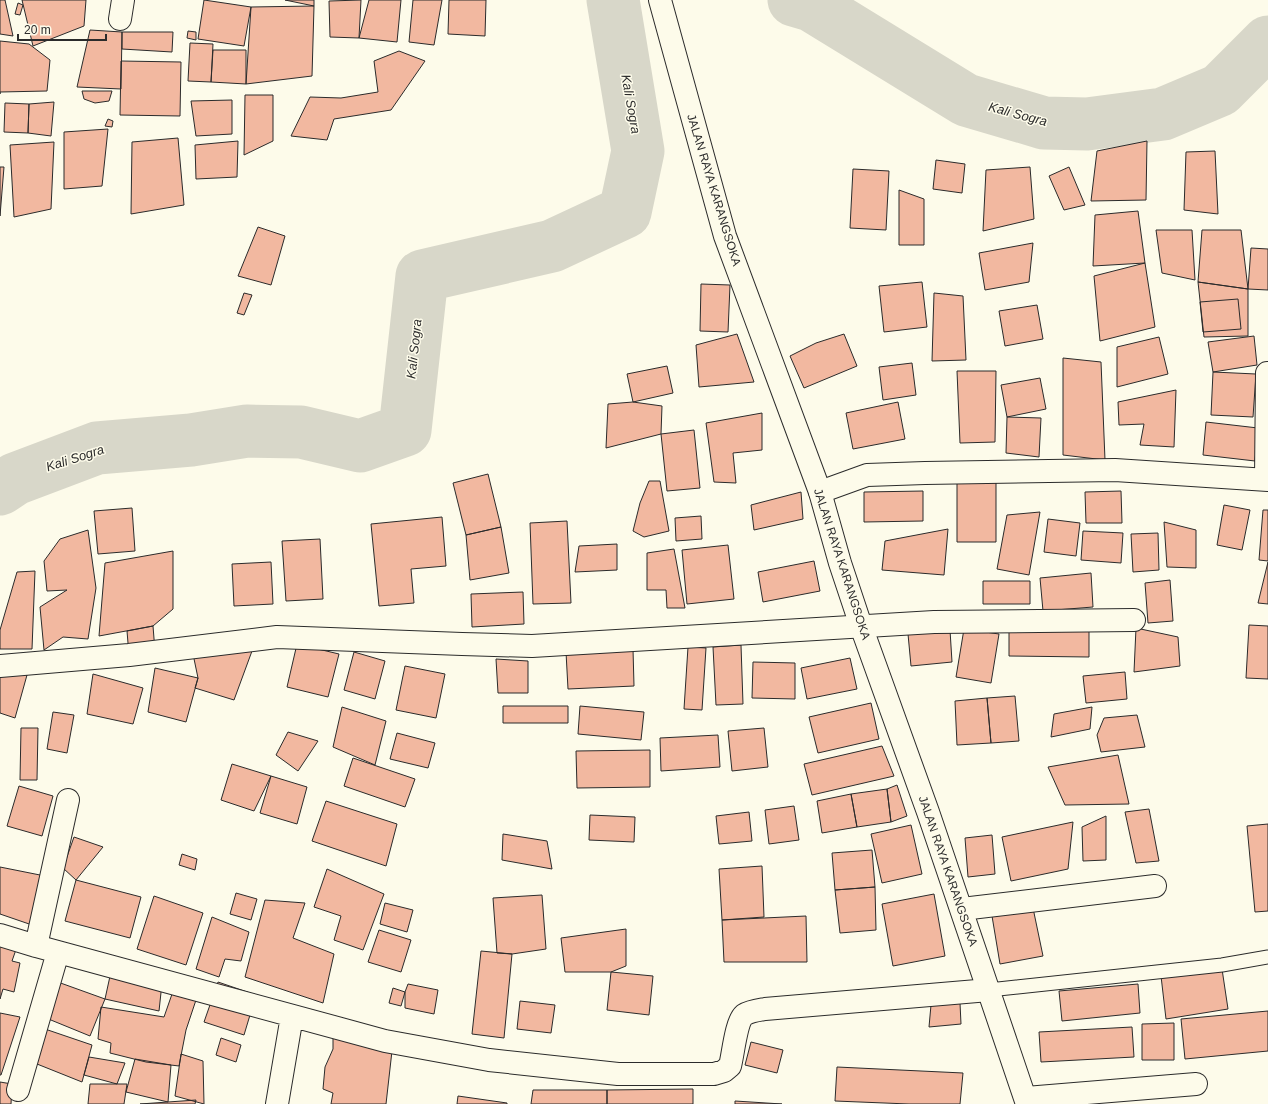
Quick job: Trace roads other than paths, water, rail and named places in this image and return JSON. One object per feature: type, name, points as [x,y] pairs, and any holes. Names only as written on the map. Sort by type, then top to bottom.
[{"type":"street","name":"JALAN RAYA KARANGSOKA","points":[[660,0],[725,236],[820,492],[840,563],[861,626],[962,909],[1026,1101]]},
{"type":"street","points":[[820,492],[867,476],[925,473],[1115,470],[1267,480],[1267,373]]},
{"type":"street","points":[[0,666],[128,655],[277,637],[532,646],[934,622],[1134,620]]},
{"type":"street","points":[[36,946],[68,800]]},
{"type":"street","points":[[962,909],[1155,886]]},
{"type":"street","points":[[0,935],[385,1041],[489,1060],[618,1074],[714,1074],[724,1071],[730,1066],[739,1024],[743,1016],[750,1012],[766,1009],[989,990]]},
{"type":"street","points":[[18,1090],[58,952]]},
{"type":"street","points":[[277,1104],[292,1016]]},
{"type":"street","points":[[1026,1101],[1196,1084]]},
{"type":"lane","points":[[989,990],[1222,965],[1268,957]]},
{"type":"waterway","name":"Kali Sogra","points":[[0,489],[15,479],[97,448],[191,440],[247,431],[301,432],[360,446],[405,430],[422,276],[552,246],[625,212],[638,151],[613,0]]},
{"type":"waterway","name":"Kali Sogra","points":[[794,0],[811,5],[966,100],[1044,123],[1087,124],[1163,114],[1220,90],[1268,42]]}]
